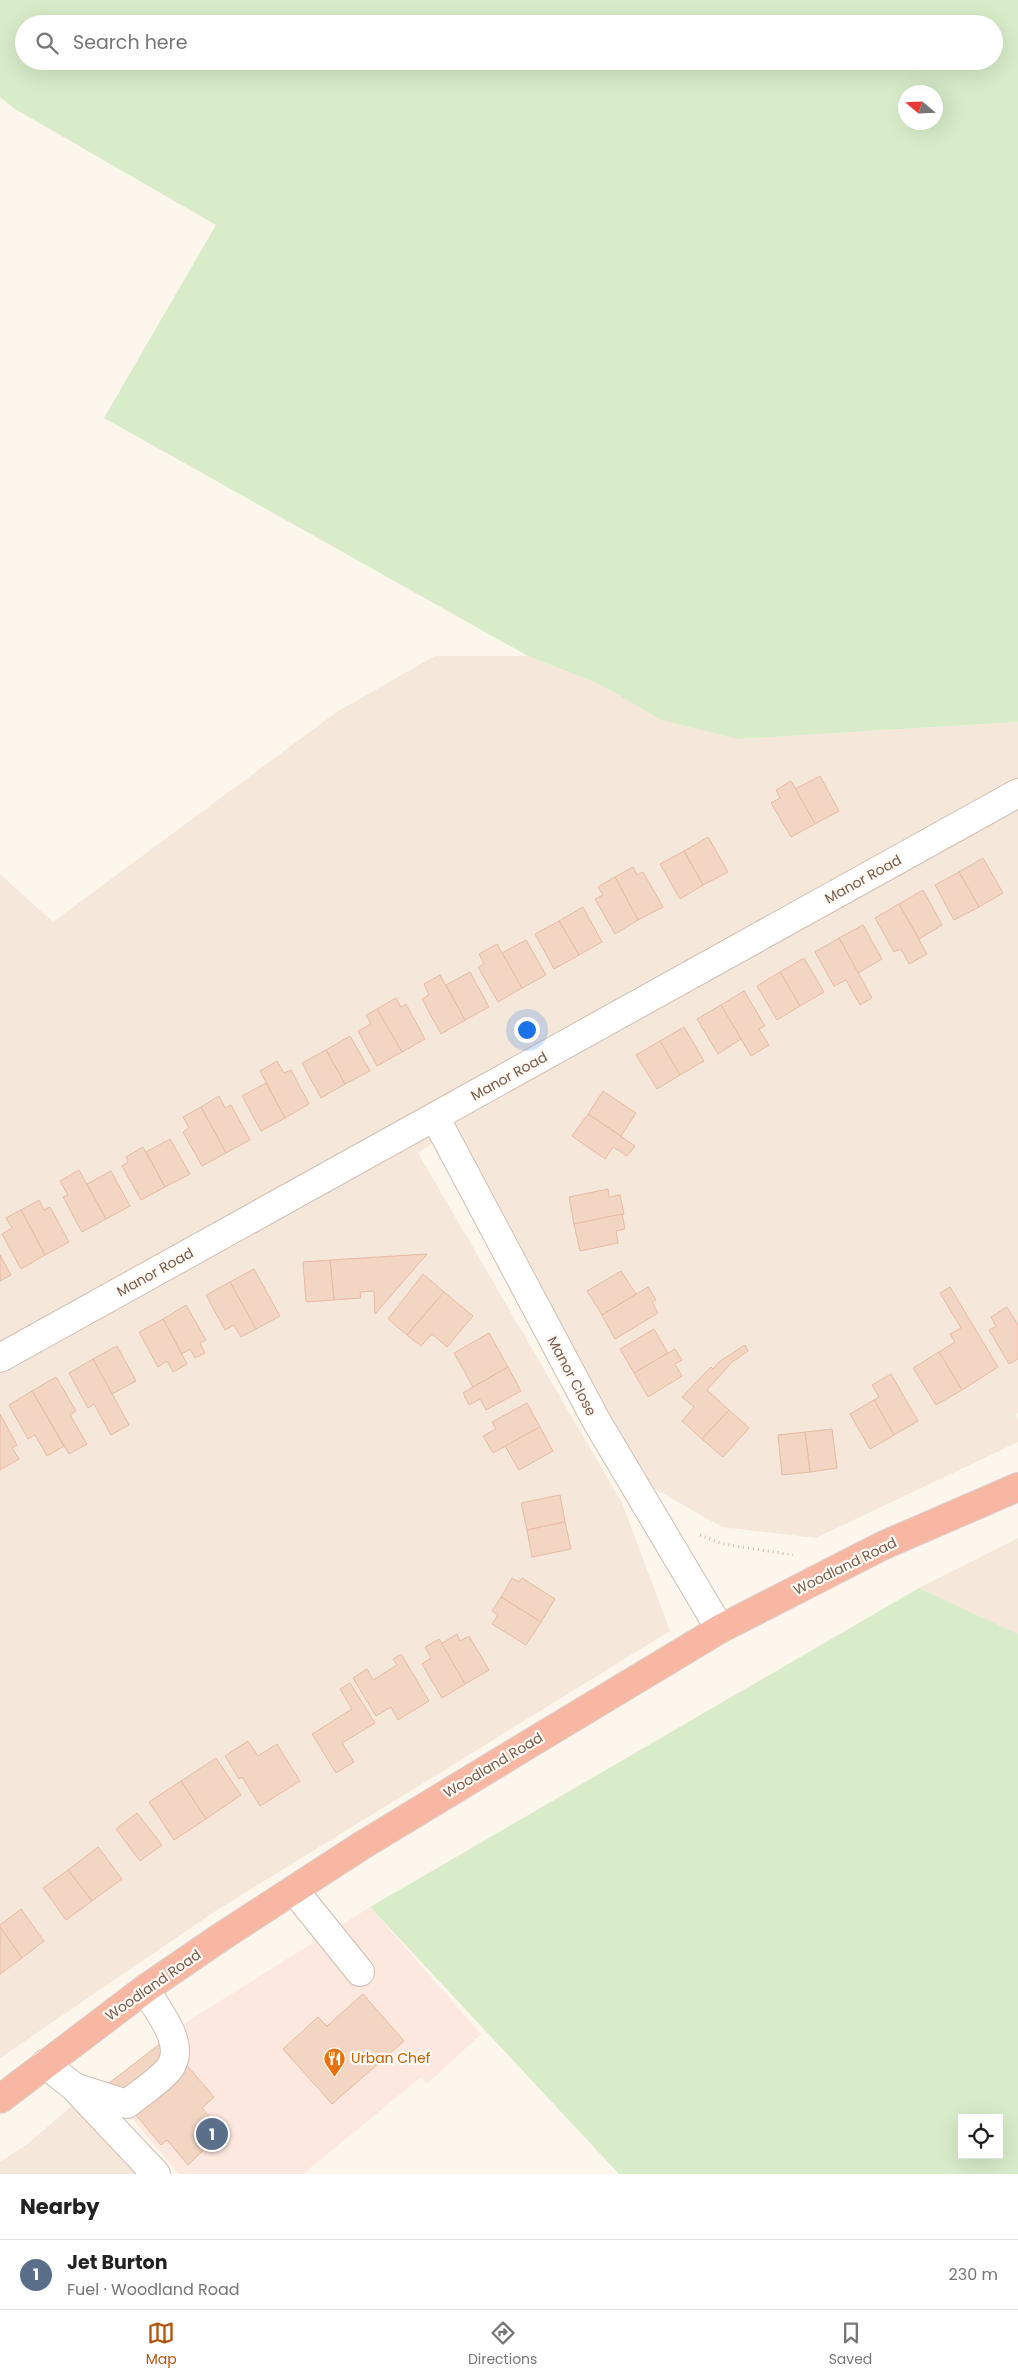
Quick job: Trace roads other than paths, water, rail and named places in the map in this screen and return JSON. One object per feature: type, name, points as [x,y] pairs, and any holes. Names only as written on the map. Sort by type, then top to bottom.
[{"type":"highway","name":"Woodland Road","points":[[0,2099],[145,1989],[361,1846],[720,1629],[916,1531],[1018,1487]]},
{"type":"street","name":"Manor Road","points":[[0,1358],[1018,793]]},
{"type":"street","name":"Manor Close","points":[[434,1117],[597,1422],[720,1629]]},
{"type":"street","points":[[294,1890],[360,1972]]},
{"type":"street","points":[[74,2087],[127,2104],[169,2068],[176,2052],[172,2035],[145,1989]]},
{"type":"street","points":[[45,2064],[74,2087],[156,2174]]},
{"type":"place","name":"Urban Chef","points":[[335,2077]]},
{"type":"place","name":"Jet Burton","points":[[212,2134]]}]
